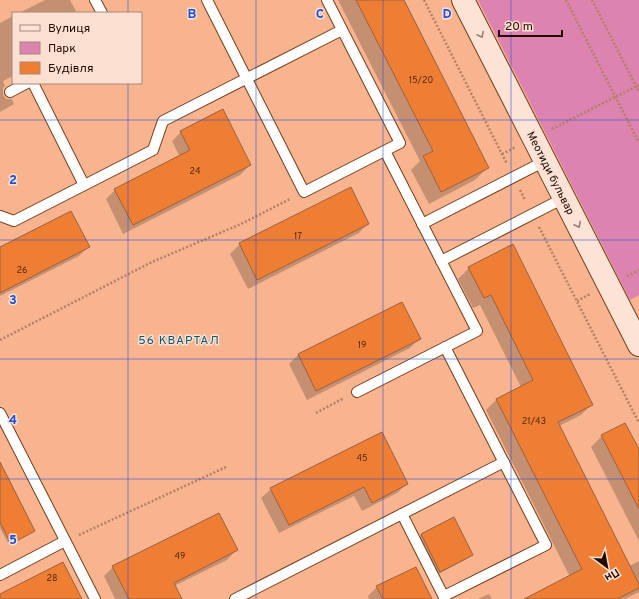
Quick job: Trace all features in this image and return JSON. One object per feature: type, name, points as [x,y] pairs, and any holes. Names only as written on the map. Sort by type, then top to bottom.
[{"type":"street","name":"Меотиди бульвар","points":[[463,0],[639,345]]},
{"type":"lane","points":[[95,0],[101,12]]},
{"type":"lane","points":[[207,0],[304,192],[400,143],[327,0]]},
{"type":"lane","points":[[0,216],[14,221],[153,150],[163,121],[342,30]]},
{"type":"lane","points":[[10,92],[25,84]]},
{"type":"lane","points":[[34,84],[84,185]]},
{"type":"lane","points":[[358,392],[477,331],[385,151]]},
{"type":"lane","points":[[422,224],[545,161]]},
{"type":"lane","points":[[441,260],[564,198]]},
{"type":"lane","points":[[402,514],[444,598],[546,544],[445,347]]},
{"type":"lane","points":[[0,413],[95,599]]},
{"type":"lane","points":[[235,599],[504,462]]},
{"type":"lane","points":[[0,575],[65,541]]},
{"type":"path","points":[[566,0],[639,143]]},
{"type":"path","points":[[592,0],[638,85],[639,92]]},
{"type":"path","points":[[502,154],[638,85]]},
{"type":"path","points":[[0,340],[152,262],[241,224],[304,192]]},
{"type":"path","points":[[316,413],[358,392]]},
{"type":"path","points":[[65,541],[226,467]]},
{"type":"green space","points":[[478,0],[639,0],[639,295],[630,300]]},
{"type":"building","points":[[356,0],[404,0],[489,168],[441,192],[423,156],[433,151]]},
{"type":"building","points":[[223,109],[251,165],[133,225],[114,189],[190,150],[180,131]]},
{"type":"building","points":[[351,187],[369,224],[257,280],[239,243]]},
{"type":"building","points":[[71,211],[90,247],[0,293],[0,247]]},
{"type":"building","points":[[513,244],[593,405],[558,422],[639,584],[639,588],[617,599],[524,599],[582,569],[496,399],[533,380],[491,295],[484,298],[468,267]]},
{"type":"building","points":[[402,302],[421,339],[316,391],[298,354]]},
{"type":"building","points":[[625,423],[639,449],[639,509],[601,435]]},
{"type":"building","points":[[382,432],[408,484],[372,503],[364,487],[289,525],[270,488]]},
{"type":"building","points":[[0,462],[35,531],[11,544],[0,522]]},
{"type":"building","points":[[219,513],[238,550],[174,583],[182,599],[129,599],[112,566]]},
{"type":"building","points":[[454,517],[473,555],[440,572],[421,534]]},
{"type":"building","points":[[63,562],[82,599],[0,599],[0,594]]},
{"type":"building","points":[[416,567],[432,599],[383,599],[376,586]]},
{"type":"district","name":"56 КВАРТАЛ","points":[[179,340]]}]
